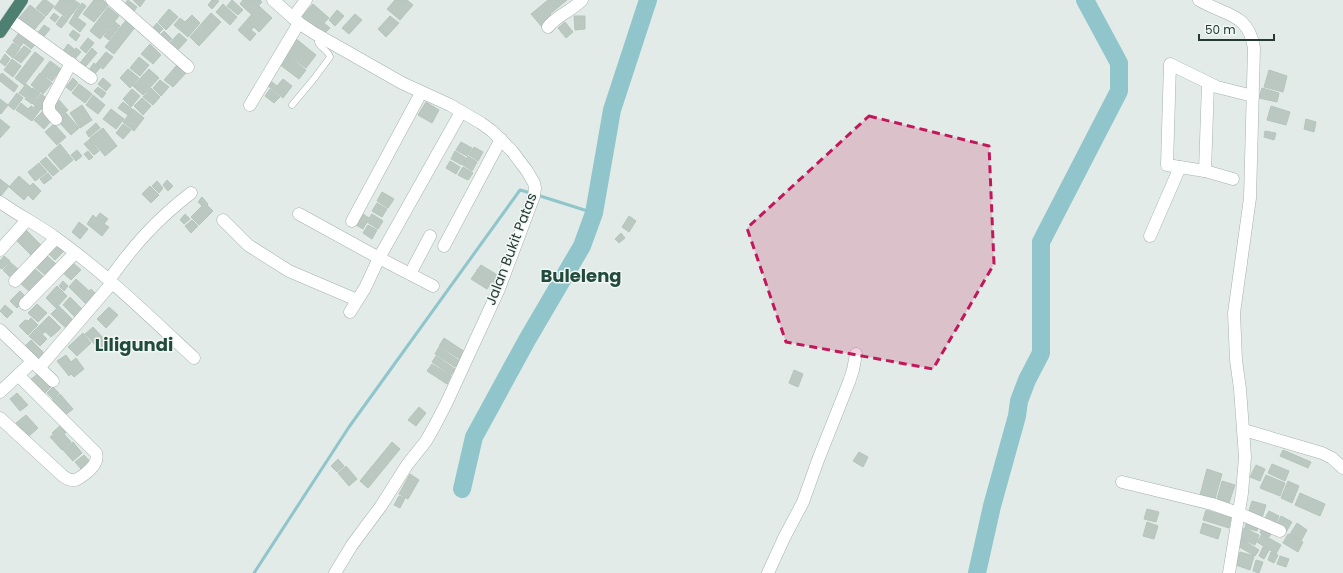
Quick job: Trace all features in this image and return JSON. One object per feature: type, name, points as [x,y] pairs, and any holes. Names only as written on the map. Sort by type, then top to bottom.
[{"type":"highway","points":[[0,32],[22,0]]},
{"type":"street","points":[[112,0],[188,67]]},
{"type":"street","name":"Jalan Bukit Patas","points":[[273,0],[296,21],[362,61],[481,123],[501,139],[527,171],[534,183],[534,192],[498,289],[446,404],[426,441],[406,465],[335,573]]},
{"type":"street","points":[[250,105],[306,0]]},
{"type":"street","points":[[548,27],[556,17],[573,8],[582,0]]},
{"type":"street","points":[[1199,0],[1237,19],[1248,28],[1252,36],[1254,48],[1254,96],[1250,198],[1234,313],[1236,360],[1246,457],[1242,493],[1229,573]]},
{"type":"street","points":[[9,19],[91,78]]},
{"type":"street","points":[[56,119],[49,111],[49,104],[71,63]]},
{"type":"street","points":[[1233,179],[1206,171],[1167,165],[1170,64],[1217,87],[1254,96]]},
{"type":"street","points":[[1206,171],[1208,83]]},
{"type":"street","points":[[352,221],[421,93]]},
{"type":"street","points":[[350,312],[365,288],[379,258],[461,112]]},
{"type":"street","points":[[444,246],[501,139]]},
{"type":"street","points":[[1150,236],[1180,167]]},
{"type":"street","points":[[0,392],[18,375],[36,365],[111,281],[136,243],[154,224],[191,193]]},
{"type":"street","points":[[0,202],[56,238],[111,281],[194,358]]},
{"type":"street","points":[[299,214],[433,286]]},
{"type":"street","points":[[0,250],[27,220]]},
{"type":"street","points":[[223,220],[248,245],[289,271],[357,300]]},
{"type":"street","points":[[410,274],[430,236]]},
{"type":"street","points":[[15,281],[56,238]]},
{"type":"street","points":[[25,304],[75,253]]},
{"type":"street","points":[[0,330],[53,381]]},
{"type":"street","points":[[768,573],[806,494],[849,382],[856,354]]},
{"type":"street","points":[[0,418],[69,480],[80,478],[95,463],[97,458],[96,453],[18,375]]},
{"type":"street","points":[[1244,430],[1322,452],[1332,458],[1343,468]]},
{"type":"street","points":[[1122,482],[1193,499],[1238,513],[1280,531]]},
{"type":"lane","points":[[292,105],[330,57],[329,54],[319,45],[318,42],[322,37]]},
{"type":"highlighted area","points":[[869,116],[989,146],[994,264],[933,369],[786,342],[747,228]]},
{"type":"building","points":[[43,0],[46,0],[54,6],[46,16],[36,8]]},
{"type":"building","points":[[60,0],[74,0],[80,4],[68,19],[54,8]]},
{"type":"building","points":[[94,0],[103,0],[108,5],[94,22],[83,14]]},
{"type":"building","points":[[128,0],[137,7],[132,14],[123,6]]},
{"type":"building","points":[[133,0],[145,0],[140,7]]},
{"type":"building","points":[[212,0],[219,1],[212,9],[208,5]]},
{"type":"building","points":[[232,0],[243,10],[238,15],[227,6]]},
{"type":"building","points":[[243,0],[260,0],[262,2],[251,14],[240,4]]},
{"type":"building","points":[[395,0],[407,0],[413,5],[400,20],[387,9]]},
{"type":"building","points":[[548,0],[567,0],[550,14],[553,17],[542,27],[531,14]]},
{"type":"building","points":[[82,3],[86,6],[78,17],[74,14]]},
{"type":"building","points":[[223,4],[237,17],[230,25],[216,12]]},
{"type":"building","points":[[313,4],[329,18],[324,23],[330,28],[323,35],[302,16]]},
{"type":"building","points":[[30,5],[45,17],[34,30],[19,18]]},
{"type":"building","points":[[259,6],[272,18],[259,32],[254,27],[251,30],[256,34],[250,41],[238,30]]},
{"type":"building","points":[[108,7],[119,16],[100,39],[90,31]]},
{"type":"building","points":[[169,9],[178,17],[166,30],[158,22]]},
{"type":"building","points":[[337,10],[344,16],[335,26],[329,20]]},
{"type":"building","points":[[54,13],[59,17],[55,22],[50,18]]},
{"type":"building","points":[[211,13],[221,22],[199,46],[190,37]]},
{"type":"building","points":[[355,14],[362,20],[349,34],[342,28]]},
{"type":"building","points":[[74,15],[86,24],[80,32],[69,23]]},
{"type":"building","points":[[192,15],[200,23],[188,37],[174,25],[180,18],[185,22]]},
{"type":"building","points":[[62,16],[68,20],[61,28],[56,24]]},
{"type":"building","points":[[390,16],[399,23],[386,37],[378,29]]},
{"type":"building","points":[[574,16],[585,16],[585,29],[575,30]]},
{"type":"building","points":[[127,19],[136,26],[114,54],[105,47]]},
{"type":"building","points":[[115,22],[120,26],[109,40],[104,36]]},
{"type":"building","points":[[565,22],[573,32],[566,38],[558,28]]},
{"type":"building","points":[[157,23],[163,29],[156,36],[150,31]]},
{"type":"building","points":[[44,25],[50,29],[42,39],[36,35]]},
{"type":"building","points":[[21,30],[29,36],[20,47],[13,41]]},
{"type":"building","points":[[73,30],[80,35],[76,41],[69,35]]},
{"type":"building","points":[[164,31],[172,39],[166,44],[158,37]]},
{"type":"building","points":[[179,33],[187,40],[174,54],[166,47]]},
{"type":"building","points":[[29,37],[37,43],[31,49],[24,43]]},
{"type":"building","points":[[88,38],[94,43],[86,53],[80,48]]},
{"type":"building","points":[[295,38],[316,55],[306,68],[284,52]]},
{"type":"building","points":[[13,43],[20,48],[13,58],[6,52]]},
{"type":"building","points":[[68,44],[74,49],[69,56],[63,51]]},
{"type":"building","points":[[150,44],[161,55],[153,64],[141,54]]},
{"type":"building","points":[[24,46],[31,51],[21,63],[14,58]]},
{"type":"building","points":[[76,48],[81,52],[74,60],[69,56]]},
{"type":"building","points":[[92,48],[97,53],[85,67],[80,63]]},
{"type":"building","points":[[35,52],[44,59],[24,85],[15,78]]},
{"type":"building","points":[[106,52],[113,57],[103,69],[96,64]]},
{"type":"building","points":[[5,54],[10,59],[5,66],[0,62]]},
{"type":"building","points":[[287,55],[306,70],[299,79],[279,64]]},
{"type":"building","points":[[139,57],[149,65],[140,76],[130,68]]},
{"type":"building","points":[[12,59],[21,66],[13,77],[4,70]]},
{"type":"building","points":[[50,61],[61,69],[52,81],[41,73]]},
{"type":"building","points":[[94,63],[100,68],[93,76],[88,71]]},
{"type":"building","points":[[177,65],[186,73],[173,87],[164,80]]},
{"type":"building","points":[[128,69],[139,78],[130,88],[120,78]]},
{"type":"building","points":[[149,69],[159,78],[143,95],[133,86]]},
{"type":"building","points":[[1269,70],[1287,76],[1283,92],[1264,87]]},
{"type":"building","points":[[2,73],[18,86],[14,92],[0,81],[0,75]]},
{"type":"building","points":[[40,73],[52,83],[43,94],[31,85]]},
{"type":"building","points":[[73,78],[78,83],[71,91],[66,87]]},
{"type":"building","points":[[103,78],[111,85],[106,91],[98,84]]},
{"type":"building","points":[[283,79],[292,86],[283,98],[268,86],[272,82],[277,86]]},
{"type":"building","points":[[160,80],[169,87],[161,96],[153,88]]},
{"type":"building","points":[[26,84],[32,89],[25,97],[19,93]]},
{"type":"building","points":[[79,84],[92,94],[85,103],[72,93]]},
{"type":"building","points":[[98,87],[106,93],[102,98],[94,91]]},
{"type":"building","points":[[33,88],[40,93],[32,104],[25,99]]},
{"type":"building","points":[[151,88],[160,97],[153,105],[143,97]]},
{"type":"building","points":[[1262,88],[1279,93],[1277,102],[1259,98]]},
{"type":"building","points":[[132,89],[140,96],[131,107],[123,99]]},
{"type":"building","points":[[270,89],[280,97],[274,103],[265,96]]},
{"type":"building","points":[[17,93],[23,98],[14,110],[8,105]]},
{"type":"building","points":[[41,94],[49,100],[41,110],[33,104]]},
{"type":"building","points":[[93,95],[105,105],[98,114],[86,105]]},
{"type":"building","points":[[142,98],[151,106],[143,115],[134,106]]},
{"type":"building","points":[[0,99],[8,105],[1,114],[0,113]]},
{"type":"building","points":[[58,99],[68,110],[60,117],[50,106]]},
{"type":"building","points":[[123,102],[132,109],[128,115],[118,108]]},
{"type":"building","points":[[426,102],[439,110],[432,123],[418,115]]},
{"type":"building","points":[[21,103],[28,109],[31,106],[34,108],[35,106],[40,110],[32,121],[16,110]]},
{"type":"building","points":[[82,105],[92,120],[80,128],[70,113]]},
{"type":"building","points":[[1271,106],[1290,112],[1286,125],[1267,120]]},
{"type":"building","points":[[111,109],[124,119],[116,129],[103,119]]},
{"type":"building","points":[[133,109],[144,118],[134,131],[123,122]]},
{"type":"building","points":[[43,111],[52,120],[44,129],[34,120]]},
{"type":"building","points":[[66,113],[79,128],[71,135],[57,120]]},
{"type":"building","points":[[0,119],[10,127],[0,138]]},
{"type":"building","points":[[1306,119],[1316,122],[1314,132],[1304,129]]},
{"type":"building","points":[[96,123],[100,128],[89,137],[86,132]]},
{"type":"building","points":[[54,124],[66,137],[57,145],[45,132]]},
{"type":"building","points":[[123,124],[131,130],[123,139],[116,133]]},
{"type":"building","points":[[103,128],[117,146],[105,156],[90,138]]},
{"type":"building","points":[[1265,131],[1276,133],[1274,140],[1264,137]]},
{"type":"building","points":[[90,139],[99,151],[94,155],[84,144]]},
{"type":"building","points":[[461,142],[472,148],[467,156],[456,150]]},
{"type":"building","points":[[60,144],[73,160],[61,170],[48,155]]},
{"type":"building","points":[[474,147],[483,152],[478,161],[469,155]]},
{"type":"building","points":[[77,150],[82,156],[76,161],[71,155]]},
{"type":"building","points":[[88,151],[93,157],[89,160],[84,154]]},
{"type":"building","points":[[455,151],[466,158],[462,165],[451,159]]},
{"type":"building","points":[[468,156],[477,162],[472,171],[463,165]]},
{"type":"building","points":[[46,157],[59,171],[53,176],[40,162]]},
{"type":"building","points":[[450,161],[460,167],[456,174],[446,168]]},
{"type":"building","points":[[39,163],[47,172],[35,181],[28,172]]},
{"type":"building","points":[[463,167],[473,173],[468,180],[458,175]]},
{"type":"building","points":[[48,173],[52,178],[44,184],[40,179]]},
{"type":"building","points":[[19,176],[30,186],[33,183],[41,191],[33,200],[28,195],[24,200],[9,187]]},
{"type":"building","points":[[0,179],[9,186],[0,197]]},
{"type":"building","points":[[167,180],[173,186],[168,191],[163,185]]},
{"type":"building","points":[[157,181],[163,188],[159,193],[152,186]]},
{"type":"building","points":[[150,186],[159,195],[151,203],[142,194]]},
{"type":"building","points":[[382,192],[394,199],[388,208],[377,201]]},
{"type":"building","points":[[202,197],[213,211],[199,225],[191,217],[202,206],[198,202]]},
{"type":"building","points":[[377,203],[387,209],[382,217],[372,211]]},
{"type":"building","points":[[100,213],[108,219],[104,224],[109,227],[102,236],[87,224],[93,215],[96,218]]},
{"type":"building","points":[[185,214],[190,219],[184,224],[180,220]]},
{"type":"building","points":[[363,214],[369,218],[372,214],[383,221],[378,229],[367,222],[363,229],[356,225]]},
{"type":"building","points":[[629,216],[636,221],[629,232],[622,227]]},
{"type":"building","points":[[192,220],[198,226],[191,233],[185,226]]},
{"type":"building","points":[[79,222],[88,229],[80,239],[72,232]]},
{"type":"building","points":[[368,225],[377,230],[372,239],[363,233]]},
{"type":"building","points":[[24,228],[42,246],[32,256],[14,238]]},
{"type":"building","points":[[621,233],[625,238],[619,243],[615,239]]},
{"type":"building","points":[[57,244],[64,251],[55,260],[48,253]]},
{"type":"building","points":[[46,255],[56,264],[45,275],[35,266]]},
{"type":"building","points":[[4,256],[10,261],[2,269],[0,268],[0,261]]},
{"type":"building","points":[[10,262],[19,270],[11,278],[3,270]]},
{"type":"building","points":[[72,262],[81,270],[71,280],[62,272]]},
{"type":"building","points":[[481,265],[499,276],[495,283],[476,271]]},
{"type":"building","points":[[34,268],[44,277],[30,292],[20,283]]},
{"type":"building","points":[[476,272],[492,282],[487,289],[471,279]]},
{"type":"building","points":[[76,279],[89,291],[91,289],[97,295],[87,305],[69,287]]},
{"type":"building","points":[[63,281],[68,286],[64,291],[59,286]]},
{"type":"building","points":[[57,286],[67,296],[56,308],[46,298]]},
{"type":"building","points":[[20,291],[27,298],[17,308],[10,301]]},
{"type":"building","points":[[70,297],[83,310],[76,318],[63,305]]},
{"type":"building","points":[[37,304],[47,313],[38,322],[28,313]]},
{"type":"building","points":[[5,305],[13,312],[7,318],[0,311]]},
{"type":"building","points":[[59,306],[75,322],[68,330],[51,314]]},
{"type":"building","points":[[109,307],[118,315],[106,328],[97,319]]},
{"type":"building","points":[[49,316],[61,328],[51,337],[39,326]]},
{"type":"building","points":[[31,318],[38,325],[28,335],[19,326],[25,320],[28,321]]},
{"type":"building","points":[[39,326],[45,332],[42,334],[47,339],[40,346],[29,336]]},
{"type":"building","points":[[93,327],[107,342],[99,349],[85,334]]},
{"type":"building","points":[[83,333],[91,343],[77,356],[68,347]]},
{"type":"building","points":[[444,338],[465,352],[460,359],[439,346]]},
{"type":"building","points":[[31,340],[44,353],[37,360],[24,347]]},
{"type":"building","points":[[439,347],[460,361],[455,367],[435,354]]},
{"type":"building","points":[[66,355],[71,362],[76,358],[84,369],[74,377],[71,374],[69,376],[57,361]]},
{"type":"building","points":[[436,356],[455,369],[451,375],[432,362]]},
{"type":"building","points":[[432,364],[451,376],[447,384],[427,371]]},
{"type":"building","points":[[794,370],[803,374],[798,387],[789,383]]},
{"type":"building","points":[[40,372],[52,386],[43,395],[30,380]]},
{"type":"building","points":[[53,387],[59,393],[53,399],[47,393]]},
{"type":"building","points":[[17,393],[28,405],[20,411],[10,399]]},
{"type":"building","points":[[60,394],[73,409],[63,417],[50,402]]},
{"type":"building","points":[[419,407],[426,413],[416,426],[408,420]]},
{"type":"building","points":[[26,415],[38,428],[28,437],[16,423]]},
{"type":"building","points":[[62,424],[68,431],[64,434],[71,442],[62,450],[50,437],[54,434],[52,433]]},
{"type":"building","points":[[73,442],[82,453],[73,461],[63,450]]},
{"type":"building","points":[[392,442],[400,449],[368,488],[360,481]]},
{"type":"building","points":[[1283,450],[1311,462],[1308,468],[1280,456]]},
{"type":"building","points":[[859,452],[868,457],[863,467],[853,461]]},
{"type":"building","points":[[84,455],[91,463],[82,470],[75,462]]},
{"type":"building","points":[[338,459],[344,466],[337,472],[331,466]]},
{"type":"building","points":[[1272,464],[1289,471],[1285,481],[1268,473]]},
{"type":"building","points":[[1256,465],[1265,469],[1260,481],[1250,477]]},
{"type":"building","points":[[346,466],[357,479],[349,486],[338,473]]},
{"type":"building","points":[[1207,469],[1222,474],[1215,499],[1200,495]]},
{"type":"building","points":[[410,474],[419,480],[408,499],[399,494]]},
{"type":"building","points":[[1266,475],[1285,483],[1280,496],[1260,488]]},
{"type":"building","points":[[1222,481],[1235,485],[1229,503],[1217,499]]},
{"type":"building","points":[[1288,481],[1299,486],[1292,503],[1281,498]]},
{"type":"building","points":[[1300,493],[1325,504],[1320,516],[1295,505]]},
{"type":"building","points":[[399,496],[405,498],[400,508],[394,505]]},
{"type":"building","points":[[1252,501],[1266,505],[1262,518],[1248,514]]},
{"type":"building","points":[[1147,509],[1159,512],[1156,522],[1144,519]]},
{"type":"building","points":[[1206,510],[1231,518],[1229,528],[1203,520]]},
{"type":"building","points":[[1269,511],[1279,516],[1275,526],[1264,520]]},
{"type":"building","points":[[1281,516],[1292,522],[1286,532],[1276,526]]},
{"type":"building","points":[[1247,520],[1259,524],[1257,531],[1245,528]]},
{"type":"building","points":[[1147,522],[1158,526],[1154,539],[1143,536]]},
{"type":"building","points":[[1203,523],[1221,529],[1218,539],[1200,533]]},
{"type":"building","points":[[1297,523],[1307,530],[1301,541],[1290,534]]},
{"type":"building","points":[[1263,526],[1273,531],[1269,537],[1260,533]]},
{"type":"building","points":[[1244,528],[1259,535],[1255,545],[1240,538]]},
{"type":"building","points":[[1262,534],[1281,545],[1276,554],[1257,542]]},
{"type":"building","points":[[1288,534],[1303,542],[1298,552],[1283,543]]},
{"type":"building","points":[[1240,538],[1259,550],[1255,556],[1236,545]]},
{"type":"building","points":[[1263,547],[1269,550],[1264,559],[1259,556]]},
{"type":"building","points":[[1240,552],[1254,556],[1250,570],[1236,565]]},
{"type":"building","points":[[1271,552],[1278,555],[1274,563],[1268,560]]},
{"type":"building","points":[[1280,556],[1289,559],[1286,567],[1277,564]]},
{"type":"building","points":[[1256,560],[1263,562],[1259,573],[1253,571]]},
{"type":"waterway","points":[[462,489],[474,437],[527,340],[582,246],[594,213],[612,110],[648,0]]},
{"type":"waterway","points":[[977,573],[992,506],[1017,416],[1019,401],[1027,380],[1041,353],[1041,242],[1119,91],[1119,63],[1085,0]]},
{"type":"waterway","points":[[254,573],[349,427],[520,190],[531,193]]},
{"type":"waterway","points":[[537,195],[594,213]]},
{"type":"district","name":"Buleleng","points":[[581,276]]},
{"type":"district","name":"Liligundi","points":[[134,345]]}]
